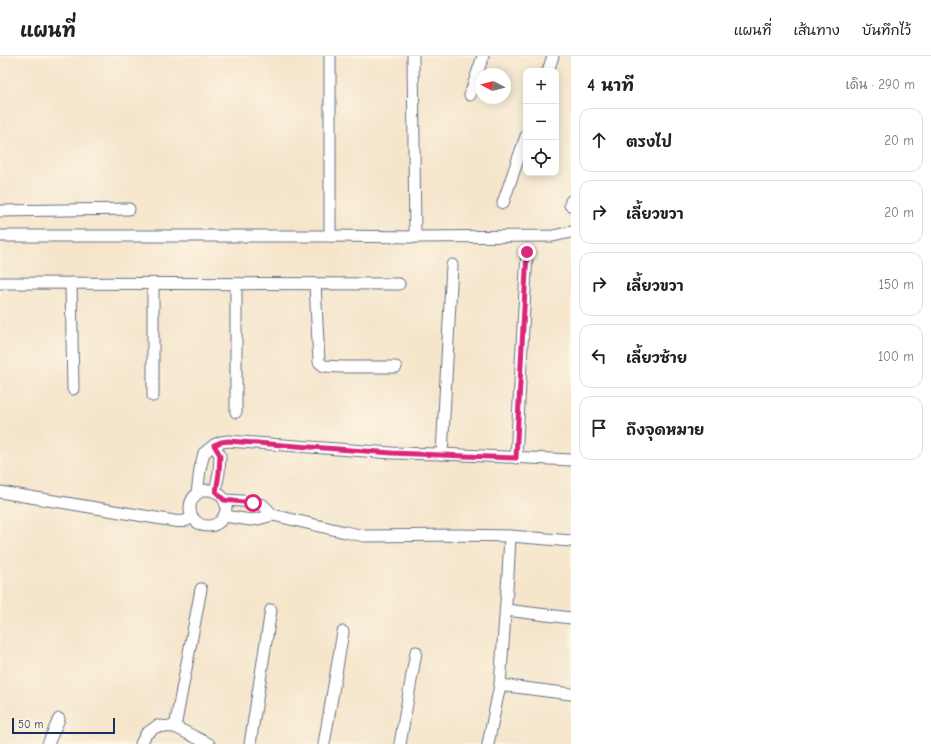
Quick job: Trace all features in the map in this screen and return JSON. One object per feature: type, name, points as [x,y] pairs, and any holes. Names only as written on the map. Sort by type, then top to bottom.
[{"type":"street","points":[[330,56],[330,236]]},
{"type":"street","points":[[413,56],[415,237]]},
{"type":"street","points":[[470,95],[483,56]]},
{"type":"street","points":[[549,68],[554,56]]},
{"type":"street","points":[[503,203],[525,140]]},
{"type":"street","points":[[0,210],[129,209]]},
{"type":"street","points":[[0,236],[415,237],[553,236],[571,232]]},
{"type":"street","points":[[516,458],[527,252]]},
{"type":"street","points":[[442,454],[452,265]]},
{"type":"street","points":[[0,283],[399,284]]},
{"type":"street","points":[[71,283],[73,389]]},
{"type":"street","points":[[153,284],[153,396]]},
{"type":"street","points":[[236,284],[236,412]]},
{"type":"street","points":[[316,284],[318,362],[324,366],[335,367],[396,367]]},
{"type":"street","points":[[197,494],[200,469],[204,453],[214,445],[228,441],[392,453],[571,460]]},
{"type":"street","points":[[214,445],[220,455],[216,492]]},
{"type":"street","points":[[209,490],[216,492],[224,500],[226,508],[224,516],[219,522],[212,526],[204,526],[197,523],[192,517],[190,509],[192,501],[197,494],[202,491],[209,490]]},
{"type":"street","points":[[0,492],[174,521],[182,522],[192,517]]},
{"type":"street","points":[[224,500],[242,501],[263,505],[273,515]]},
{"type":"street","points":[[224,516],[251,520],[273,515],[365,536],[510,536],[571,541]]},
{"type":"street","points":[[488,744],[500,685],[510,536]]},
{"type":"street","points":[[175,727],[201,589]]},
{"type":"street","points":[[250,744],[271,610]]},
{"type":"street","points":[[506,610],[571,618]]},
{"type":"street","points":[[324,744],[343,632]]},
{"type":"street","points":[[400,744],[416,652]]},
{"type":"street","points":[[500,685],[571,694]]},
{"type":"street","points":[[48,744],[59,719]]},
{"type":"street","points":[[141,744],[146,734],[157,726],[175,727],[208,744]]},
{"type":"route","points":[[253,503],[224,500],[216,492],[220,455],[214,445],[228,441],[392,453],[516,458],[527,252]]}]
